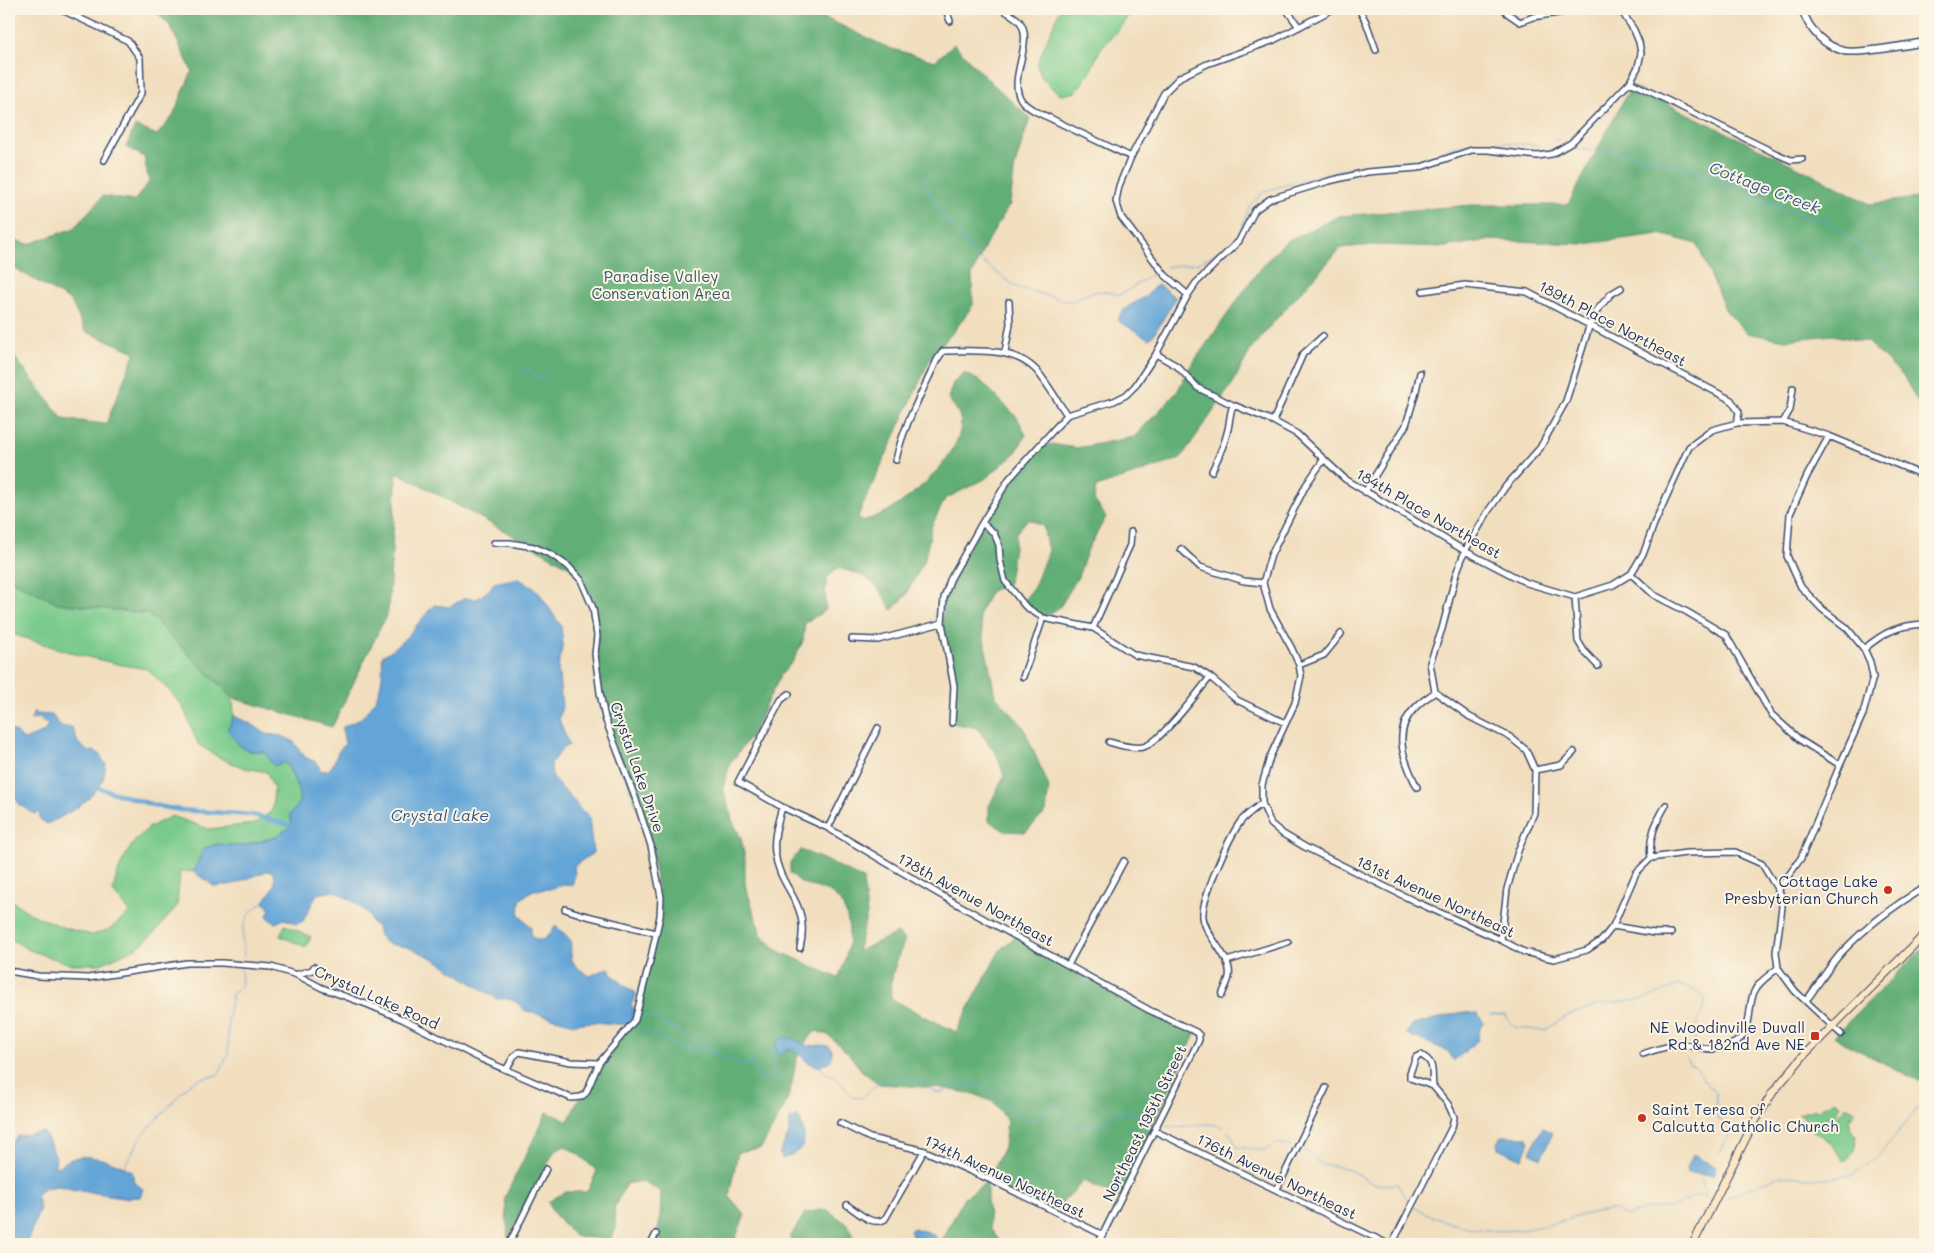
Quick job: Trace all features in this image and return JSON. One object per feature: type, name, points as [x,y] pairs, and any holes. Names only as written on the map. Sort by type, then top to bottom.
[{"type":"main road","points":[[1693,1244],[1763,1107],[1788,1072],[1925,934]]},
{"type":"street","points":[[60,9],[128,41],[140,58],[141,93],[104,160]]},
{"type":"street","points":[[946,9],[950,21]]},
{"type":"street","points":[[1001,9],[1020,22],[1024,31],[1024,47],[1018,74],[1018,86],[1022,101],[1037,112],[1131,157]]},
{"type":"street","points":[[1286,9],[1299,27]]},
{"type":"street","points":[[1188,295],[1165,275],[1121,217],[1116,201],[1119,186],[1131,157],[1164,93],[1180,77],[1207,64],[1272,42],[1333,9]]},
{"type":"street","points":[[1359,9],[1376,50]]},
{"type":"street","points":[[1505,9],[1507,13],[1520,22],[1533,17],[1570,11]]},
{"type":"street","points":[[952,723],[954,686],[942,623],[944,598],[950,580],[982,523],[1009,479],[1067,416],[1114,402],[1126,395],[1135,386],[1156,354],[1196,283],[1239,242],[1255,210],[1279,195],[1331,180],[1367,172],[1418,168],[1472,150],[1541,156],[1552,154],[1571,143],[1630,82],[1638,67],[1641,53],[1639,42],[1634,30],[1620,9]]},
{"type":"street","points":[[1802,9],[1807,24],[1817,37],[1845,52],[1924,42],[1925,52]]},
{"type":"street","points":[[1630,82],[1790,160],[1802,159]]},
{"type":"street","name":"189th Place Northeast","points":[[1423,291],[1465,285],[1527,292],[1731,400],[1739,412],[1737,423]]},
{"type":"street","points":[[1501,940],[1507,889],[1518,851],[1534,813],[1535,770],[1526,750],[1510,737],[1470,717],[1435,692],[1430,663],[1442,630],[1456,574],[1465,551],[1489,510],[1506,486],[1540,448],[1566,401],[1590,326],[1598,309],[1611,294],[1621,288]]},
{"type":"street","points":[[1005,352],[1010,324],[1009,302]]},
{"type":"street","points":[[1273,421],[1303,354],[1323,336]]},
{"type":"street","points":[[896,460],[899,445],[937,360],[943,351],[1005,352],[1027,363],[1036,371],[1067,416]]},
{"type":"street","name":"184th Place Northeast","points":[[1156,354],[1177,366],[1198,388],[1232,405],[1273,421],[1296,434],[1345,479],[1465,551],[1527,583],[1575,597]]},
{"type":"street","points":[[1365,492],[1406,425],[1416,395],[1420,374]]},
{"type":"street","points":[[1783,422],[1790,410],[1793,388]]},
{"type":"street","points":[[1212,471],[1226,437],[1232,405]]},
{"type":"street","points":[[1598,666],[1584,652],[1578,641],[1575,597],[1613,585],[1631,574],[1644,552],[1654,524],[1689,447],[1712,430],[1737,423],[1783,422],[1829,436],[1925,476]]},
{"type":"street","points":[[1779,889],[1801,858],[1863,714],[1870,694],[1873,677],[1870,662],[1864,649],[1847,628],[1822,609],[1802,587],[1787,556],[1788,522],[1794,502],[1829,436]]},
{"type":"street","points":[[1222,994],[1229,977],[1227,962],[1206,926],[1203,916],[1205,902],[1219,863],[1234,831],[1243,819],[1262,803],[1262,785],[1266,770],[1295,703],[1301,676],[1299,665],[1270,609],[1263,583],[1271,555],[1306,485],[1324,459]]},
{"type":"street","points":[[982,523],[994,534],[999,545],[1004,581],[1025,606],[1043,618],[1093,628],[1135,655],[1194,667],[1210,676],[1237,700],[1285,723]]},
{"type":"street","points":[[1093,628],[1130,544],[1131,532]]},
{"type":"street","name":"Crystal Lake Drive","points":[[494,543],[510,543],[542,550],[568,566],[582,580],[593,608],[597,636],[595,654],[605,718],[652,846],[661,897],[660,916],[654,943]]},
{"type":"street","points":[[1181,549],[1200,567],[1244,581],[1263,583]]},
{"type":"street","points":[[1631,574],[1654,595],[1726,636],[1771,714],[1800,740],[1840,765]]},
{"type":"street","points":[[1023,677],[1043,618]]},
{"type":"street","points":[[852,639],[878,640],[942,623]]},
{"type":"street","points":[[1864,649],[1881,634],[1909,624],[1925,624]]},
{"type":"street","points":[[1299,665],[1324,655],[1341,634]]},
{"type":"street","points":[[1108,742],[1134,748],[1150,745],[1190,702],[1210,676]]},
{"type":"street","points":[[1417,787],[1403,756],[1401,740],[1403,730],[1416,706],[1435,692]]},
{"type":"street","name":"178th Avenue Northeast","points":[[789,694],[781,700],[738,782],[782,807],[828,828],[939,894],[1149,1010],[1196,1032],[1199,1035],[1199,1040]]},
{"type":"street","points":[[828,828],[878,728]]},
{"type":"street","points":[[1535,770],[1561,764],[1574,752]]},
{"type":"street","name":"181st Avenue Northeast","points":[[1262,803],[1271,824],[1282,834],[1305,847],[1416,902],[1524,952],[1554,959],[1587,950],[1602,940],[1613,926],[1636,873],[1651,858]]},
{"type":"street","points":[[1666,805],[1649,846],[1651,858],[1686,853],[1735,852],[1762,864],[1779,889],[1782,907],[1776,952],[1778,968],[1785,979],[1841,1034]]},
{"type":"street","points":[[782,807],[776,827],[775,854],[780,870],[799,907],[803,930],[800,948]]},
{"type":"street","points":[[1068,965],[1124,861]]},
{"type":"street","points":[[1806,1001],[1842,953],[1855,939],[1893,908],[1925,887]]},
{"type":"street","points":[[564,909],[656,933]]},
{"type":"street","points":[[1613,926],[1654,933],[1672,933]]},
{"type":"street","points":[[1227,962],[1288,942]]},
{"type":"street","name":"Crystal Lake Road","points":[[9,971],[38,976],[88,978],[187,963],[222,963],[271,968],[297,974],[322,988],[369,1004],[506,1070],[576,1099],[586,1093],[599,1063],[636,1018],[654,943]]},
{"type":"street","points":[[297,974],[312,970],[314,967]]},
{"type":"street","points":[[1643,1054],[1682,1044],[1712,1049],[1731,1045],[1747,1029],[1752,1000],[1757,986],[1778,968]]},
{"type":"street","name":"Northeast 195th Street","points":[[1098,1244],[1199,1040]]},
{"type":"street","points":[[506,1070],[514,1056],[519,1052],[571,1062],[599,1063]]},
{"type":"street","points":[[1390,1244],[1413,1205],[1452,1128],[1454,1117],[1452,1110],[1433,1086],[1410,1078],[1412,1065],[1416,1057],[1421,1055],[1431,1063],[1433,1086]]},
{"type":"street","points":[[1277,1189],[1326,1088]]},
{"type":"street","name":"174th Avenue Northeast","points":[[840,1124],[875,1140],[924,1151],[993,1181],[1103,1235]]},
{"type":"street","name":"176th Avenue Northeast","points":[[1155,1131],[1390,1244]]},
{"type":"street","points":[[847,1205],[874,1222],[885,1219],[924,1151]]},
{"type":"street","points":[[509,1244],[546,1169]]},
{"type":"street","points":[[651,1244],[656,1234]]},
{"type":"green space","name":"Paradise Valley Conservation Area","points":[[154,9],[809,9],[889,48],[935,61],[954,44],[983,75],[1030,118],[1015,165],[1010,204],[984,248],[972,275],[973,305],[955,330],[931,357],[858,516],[861,521],[868,519],[883,514],[900,504],[925,483],[948,457],[956,443],[960,430],[960,417],[948,398],[953,383],[964,373],[982,382],[1017,417],[1026,435],[1015,454],[985,479],[945,499],[932,525],[925,559],[905,597],[892,610],[876,586],[864,577],[837,568],[827,578],[826,610],[805,623],[803,641],[793,661],[781,675],[755,730],[730,764],[723,787],[732,820],[741,838],[745,858],[745,884],[761,934],[777,950],[838,978],[846,957],[849,934],[848,922],[840,902],[832,894],[802,883],[790,873],[790,862],[801,850],[863,879],[867,914],[857,952],[897,933],[905,940],[892,976],[891,999],[956,1032],[1000,950],[1018,935],[1149,1010],[1196,1032],[1120,1198],[1084,1181],[1052,1213],[987,1183],[990,1228],[1002,1244],[940,1244],[964,1198],[987,1182],[1004,1147],[1007,1121],[995,1103],[974,1094],[941,1088],[879,1084],[862,1071],[848,1053],[828,1035],[816,1031],[807,1040],[798,1055],[791,1087],[785,1103],[761,1148],[738,1152],[729,1196],[745,1215],[733,1244],[655,1244],[660,1220],[661,1192],[643,1181],[626,1184],[614,1208],[616,1229],[610,1240],[574,1236],[552,1211],[548,1202],[565,1192],[587,1192],[597,1171],[578,1154],[565,1146],[554,1152],[508,1238],[505,1197],[547,1112],[568,1121],[599,1063],[633,1024],[662,916],[651,846],[605,718],[595,654],[597,636],[593,608],[581,580],[568,566],[397,472],[388,612],[332,727],[233,698],[148,614],[58,603],[9,579],[9,481],[15,468],[9,460],[9,350],[63,419],[106,424],[135,352],[85,331],[71,301],[9,265],[9,239],[29,244],[74,228],[103,196],[134,201],[149,182],[144,157],[126,147],[135,126],[157,135],[173,116],[192,71],[170,26]]},
{"type":"green space","points":[[1060,9],[1133,9],[1119,29],[1101,48],[1090,72],[1076,92],[1062,95],[1046,82],[1038,70],[1037,64]]},
{"type":"green space","points":[[1631,86],[1870,204],[1925,197],[1925,406],[1919,405],[1904,377],[1867,342],[1832,335],[1785,340],[1746,333],[1726,311],[1697,244],[1660,234],[1584,244],[1489,240],[1445,247],[1374,245],[1341,248],[1278,317],[1250,351],[1233,383],[1180,459],[1096,487],[1094,500],[1106,517],[1088,549],[1078,577],[1060,607],[1043,618],[1032,611],[1024,600],[1034,587],[1048,551],[1043,526],[1028,519],[1016,533],[1009,583],[991,591],[979,614],[995,695],[1023,726],[1049,787],[1046,812],[1026,832],[1005,831],[989,821],[989,806],[1004,776],[997,755],[977,728],[952,723],[955,704],[942,623],[944,598],[950,580],[1009,479],[1038,448],[1051,444],[1077,448],[1134,437],[1177,392],[1190,367],[1261,267],[1285,242],[1340,216],[1472,205],[1568,205]]},
{"type":"green space","points":[[9,579],[58,603],[148,614],[233,698],[234,716],[228,729],[248,751],[264,752],[287,764],[301,796],[292,826],[273,838],[241,846],[217,844],[203,849],[194,872],[180,871],[177,906],[157,930],[138,947],[101,964],[70,964],[29,950],[9,938],[9,899],[31,914],[65,928],[92,935],[110,929],[130,912],[113,892],[121,865],[136,840],[150,827],[172,816],[209,829],[254,824],[272,811],[274,789],[267,772],[244,768],[218,757],[198,744],[182,705],[147,669],[75,654],[9,633]]},
{"type":"green space","points":[[285,925],[311,937],[306,947],[280,936]]},
{"type":"green space","points":[[1925,946],[1925,1084],[1842,1042],[1834,1036]]},
{"type":"green space","points":[[1835,1100],[1840,1105],[1837,1112],[1828,1121],[1828,1125],[1846,1107],[1854,1110],[1854,1114],[1849,1119],[1851,1130],[1856,1135],[1857,1143],[1851,1156],[1844,1161],[1830,1143],[1811,1130],[1806,1119],[1799,1115],[1799,1113],[1804,1114],[1804,1111],[1814,1109],[1819,1111]]},
{"type":"green space","points":[[826,1209],[847,1224],[857,1244],[790,1244],[791,1236],[805,1213]]},
{"type":"water","points":[[1159,285],[1176,298],[1149,339],[1118,319],[1125,309]]},
{"type":"water","name":"Crystal Lake","points":[[518,578],[538,591],[561,626],[563,644],[558,667],[562,706],[559,719],[569,745],[563,748],[551,763],[552,774],[554,780],[574,800],[580,810],[589,817],[593,853],[574,866],[575,875],[572,885],[564,884],[550,889],[533,890],[520,900],[519,915],[531,927],[531,936],[537,940],[544,940],[556,926],[571,940],[571,953],[575,965],[590,976],[608,968],[611,974],[635,992],[636,996],[631,1005],[634,1008],[632,1013],[633,1017],[639,1017],[639,1019],[633,1020],[629,1025],[594,1022],[574,1024],[523,1010],[512,1000],[497,999],[433,958],[407,947],[387,944],[379,936],[377,927],[371,922],[370,916],[354,902],[335,891],[317,894],[303,921],[297,924],[284,919],[276,923],[270,920],[267,915],[270,910],[264,902],[274,884],[275,876],[273,872],[267,871],[234,884],[215,887],[194,872],[203,849],[217,844],[241,846],[273,838],[292,826],[290,814],[299,803],[298,790],[287,764],[282,763],[274,766],[264,752],[251,751],[238,744],[228,729],[234,716],[266,734],[282,736],[293,741],[305,757],[317,763],[321,771],[329,770],[345,744],[342,728],[363,716],[377,696],[382,673],[382,656],[398,645],[434,605],[449,607],[465,598],[477,599],[489,590],[494,583]]},
{"type":"water","points":[[34,711],[37,714],[52,715],[61,727],[72,727],[78,743],[89,752],[94,751],[100,754],[106,763],[103,779],[92,794],[72,811],[47,824],[40,819],[39,812],[35,814],[19,805],[9,787],[9,730],[11,729],[24,740],[44,732],[48,725],[39,718],[31,720]]},
{"type":"water","points":[[1463,1012],[1478,1014],[1484,1023],[1479,1031],[1478,1040],[1454,1061],[1448,1051],[1406,1034],[1412,1025]]},
{"type":"water","points":[[783,1038],[794,1039],[810,1046],[829,1046],[832,1053],[831,1060],[819,1067],[807,1062],[797,1052],[789,1049],[781,1055],[778,1054],[775,1047],[777,1041]]},
{"type":"water","points":[[797,1116],[804,1132],[803,1145],[790,1156],[783,1159],[779,1154],[789,1134],[790,1120]]},
{"type":"water","points":[[1542,1128],[1553,1133],[1541,1158],[1530,1152]]},
{"type":"water","points":[[44,1132],[56,1157],[55,1166],[57,1167],[79,1157],[106,1160],[132,1171],[134,1182],[143,1189],[140,1197],[128,1198],[58,1186],[45,1188],[36,1195],[40,1208],[27,1244],[9,1244],[9,1147],[17,1136]]},
{"type":"water","points":[[1501,1136],[1527,1137],[1529,1142],[1522,1159],[1498,1148],[1497,1143]]},
{"type":"water","points":[[1692,1155],[1696,1155],[1716,1167],[1714,1175],[1687,1173],[1686,1168]]},
{"type":"water","points":[[913,1228],[932,1234],[939,1244],[915,1244],[910,1231]]},
{"type":"waterway","name":"Cottage Creek","points":[[1553,142],[1559,138]]},
{"type":"waterway","name":"Cottage Creek","points":[[1437,155],[1450,148],[1474,142],[1538,145]]},
{"type":"waterway","name":"Cottage Creek","points":[[1578,147],[1583,150],[1617,152],[1649,158],[1689,169],[1793,213],[1828,222],[1860,246],[1899,281],[1925,291]]},
{"type":"waterway","name":"Cottage Creek","points":[[1333,172],[1366,165],[1430,158]]},
{"type":"waterway","name":"Cottage Creek","points":[[1166,267],[1198,263],[1232,244],[1241,230],[1250,205],[1265,191],[1327,173]]},
{"type":"waterway","name":"Cottage Creek","points":[[921,177],[938,209],[979,259],[1016,287],[1071,302],[1084,295],[1100,291],[1120,295],[1153,274]]},
{"type":"waterway","points":[[518,372],[530,370],[538,378],[547,378]]},
{"type":"waterway","points":[[441,484],[458,459],[466,457],[470,447]]},
{"type":"waterway","points":[[96,787],[153,805],[180,810],[253,815],[292,826]]},
{"type":"waterway","points":[[244,956],[244,925],[251,912],[264,902]]},
{"type":"waterway","points":[[124,1167],[140,1138],[188,1085],[199,1079],[218,1075],[228,1055],[228,1019],[232,994],[242,986],[241,969]]},
{"type":"waterway","points":[[1490,1015],[1505,1015],[1514,1027],[1544,1031],[1567,1016],[1601,1004],[1642,1000],[1679,985],[1699,992],[1706,1001],[1695,1031],[1695,1040]]},
{"type":"waterway","points":[[639,1018],[645,1015],[655,1019],[715,1050],[720,1057]]},
{"type":"waterway","points":[[635,1026],[674,1046],[710,1052],[744,1065],[752,1062],[759,1075],[767,1080],[775,1074],[771,1052],[775,1050]]},
{"type":"waterway","points":[[1686,1058],[1689,1064],[1697,1068],[1703,1080],[1717,1093],[1716,1116],[1732,1129],[1720,1153]]},
{"type":"waterway","points":[[821,1067],[839,1081],[852,1097],[862,1098],[881,1082],[895,1077],[902,1077],[920,1081],[938,1093],[956,1085],[973,1085],[996,1093],[1015,1112],[1034,1120],[1054,1106],[1074,1122],[1086,1126],[1099,1124],[1114,1115],[1124,1112],[1150,1121]]},
{"type":"waterway","points":[[1725,1198],[1779,1176],[1824,1179],[1852,1175],[1877,1158],[1919,1106],[1925,1102]]},
{"type":"waterway","points":[[1165,1126],[1180,1127],[1208,1124],[1223,1127]]},
{"type":"waterway","points":[[1228,1132],[1239,1148],[1266,1150],[1277,1143],[1291,1147]]},
{"type":"waterway","points":[[1301,1149],[1305,1150],[1321,1164],[1345,1168],[1373,1184],[1387,1185],[1397,1183],[1411,1203]]},
{"type":"waterway","points":[[1702,1180],[1705,1197]]},
{"type":"waterway","points":[[1414,1206],[1443,1221],[1459,1226],[1476,1229],[1510,1230],[1543,1226],[1610,1210],[1627,1217],[1653,1208],[1671,1208],[1696,1195],[1708,1198]]},
{"type":"place","name":"Cottage Lake Presbyterian Church","points":[[1888,890]]},
{"type":"place","name":"NE Woodinville Duvall Rd & 182nd Ave NE","points":[[1815,1036]]},
{"type":"place","name":"Saint Teresa of Calcutta Catholic Church","points":[[1642,1118]]}]
